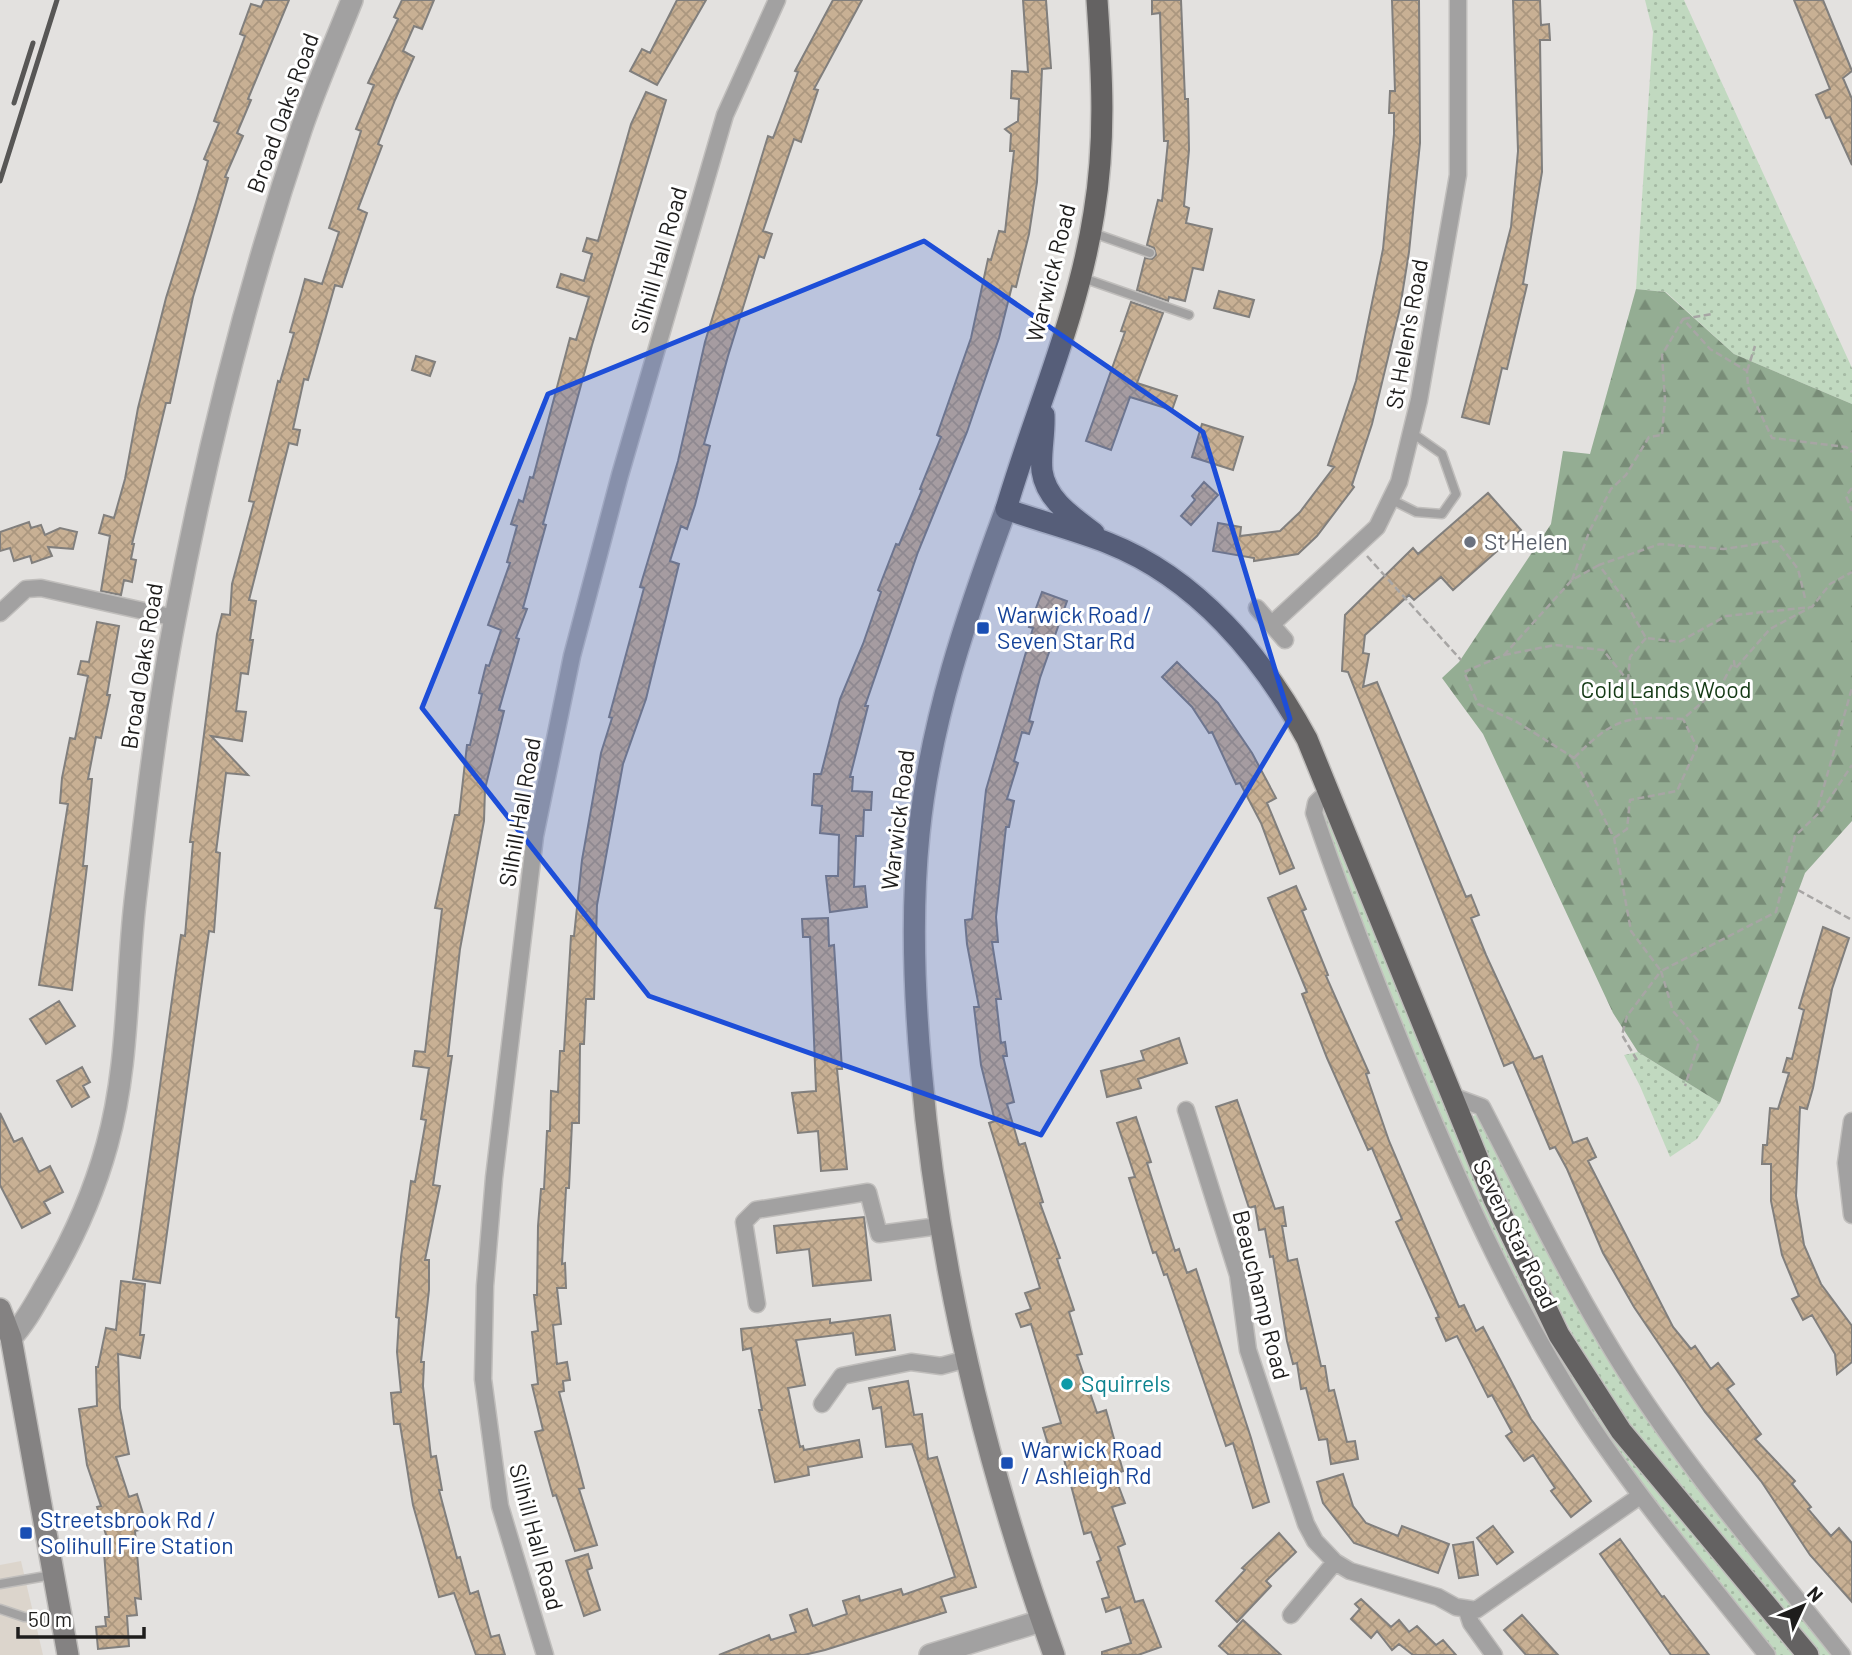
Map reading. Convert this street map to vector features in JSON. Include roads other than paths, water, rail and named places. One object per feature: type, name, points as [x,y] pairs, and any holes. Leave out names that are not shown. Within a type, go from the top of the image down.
[{"type":"highway","name":"Warwick Road","points":[[1006,509],[1080,278],[1090,232],[1104,116],[1097,0]]},
{"type":"highway","name":"Seven Star Road","points":[[1042,403],[1042,469],[1046,486],[1068,513],[1108,543]]},
{"type":"highway","name":"Seven Star Road","points":[[1006,509],[1108,543],[1147,562],[1221,619],[1286,699],[1307,739],[1515,1247],[1559,1335],[1599,1400],[1653,1471],[1808,1655]]},
{"type":"main road","name":"Warwick Road","points":[[1006,509],[974,596],[937,723],[919,832],[914,930],[915,1000],[939,1226],[967,1359],[1001,1491],[1054,1655]]},
{"type":"main road","points":[[0,1310],[11,1338],[68,1655]]},
{"type":"street","name":"Broad Oaks Road","points":[[11,1338],[20,1328],[61,1259],[92,1191],[108,1144],[124,1039],[135,905],[153,757],[175,618],[216,422],[256,273],[302,129],[352,0]]},
{"type":"street","name":"Silhill Hall Road","points":[[545,1655],[500,1506],[482,1379],[485,1286],[494,1178],[535,836],[572,656],[623,462],[725,115],[777,0]]},
{"type":"street","name":"St Helen's Road","points":[[1272,624],[1377,527],[1392,500],[1412,433],[1458,175],[1458,0]]},
{"type":"street","points":[[0,613],[26,589],[41,587],[175,618]]},
{"type":"street","points":[[1257,608],[1285,640]]},
{"type":"street","name":"Seven Star Road","points":[[1328,791],[1316,803],[1314,813],[1373,975],[1450,1162],[1528,1323],[1583,1413],[1640,1496],[1767,1655]]},
{"type":"street","name":"Seven Star Road","points":[[1452,1096],[1482,1107],[1569,1274],[1630,1378],[1694,1468],[1842,1655]]},
{"type":"street","name":"Beauchamp Road","points":[[1186,1110],[1238,1275],[1248,1350],[1306,1524],[1320,1547],[1335,1562],[1350,1571],[1438,1597],[1466,1611]]},
{"type":"street","points":[[1852,1121],[1846,1163],[1852,1215]]},
{"type":"street","points":[[757,1304],[744,1222],[757,1210],[869,1192],[879,1234],[939,1226]]},
{"type":"street","points":[[822,1404],[842,1376],[911,1362],[941,1366],[967,1359]]},
{"type":"street","points":[[1494,1655],[1471,1623],[1466,1611],[1483,1606],[1640,1496]]},
{"type":"street","points":[[1291,1615],[1335,1562]]},
{"type":"street","points":[[930,1655],[1041,1621]]},
{"type":"lane","points":[[1090,232],[1150,253]]},
{"type":"lane","points":[[1080,278],[1189,315]]},
{"type":"lane","points":[[1392,500],[1416,512],[1442,514],[1457,494],[1441,454],[1412,433]]},
{"type":"lane","points":[[0,1584],[54,1575]]},
{"type":"lane","points":[[0,1609],[24,1617],[62,1619]]},
{"type":"railway","points":[[0,181],[57,0]]},
{"type":"railway","points":[[14,103],[33,43]]},
{"type":"place","name":"St Helen","points":[[1470,542]]},
{"type":"place","name":"Warwick Road / Seven Star Rd","points":[[983,628]]},
{"type":"place","name":"Squirrels","points":[[1067,1384]]},
{"type":"place","name":"Warwick Road / Ashleigh Rd","points":[[1007,1463]]},
{"type":"place","name":"Streetsbrook Rd / Solihull Fire Station","points":[[26,1533]]},
{"type":"park label","name":"Cold Lands Wood","points":[[1666,690]]}]
